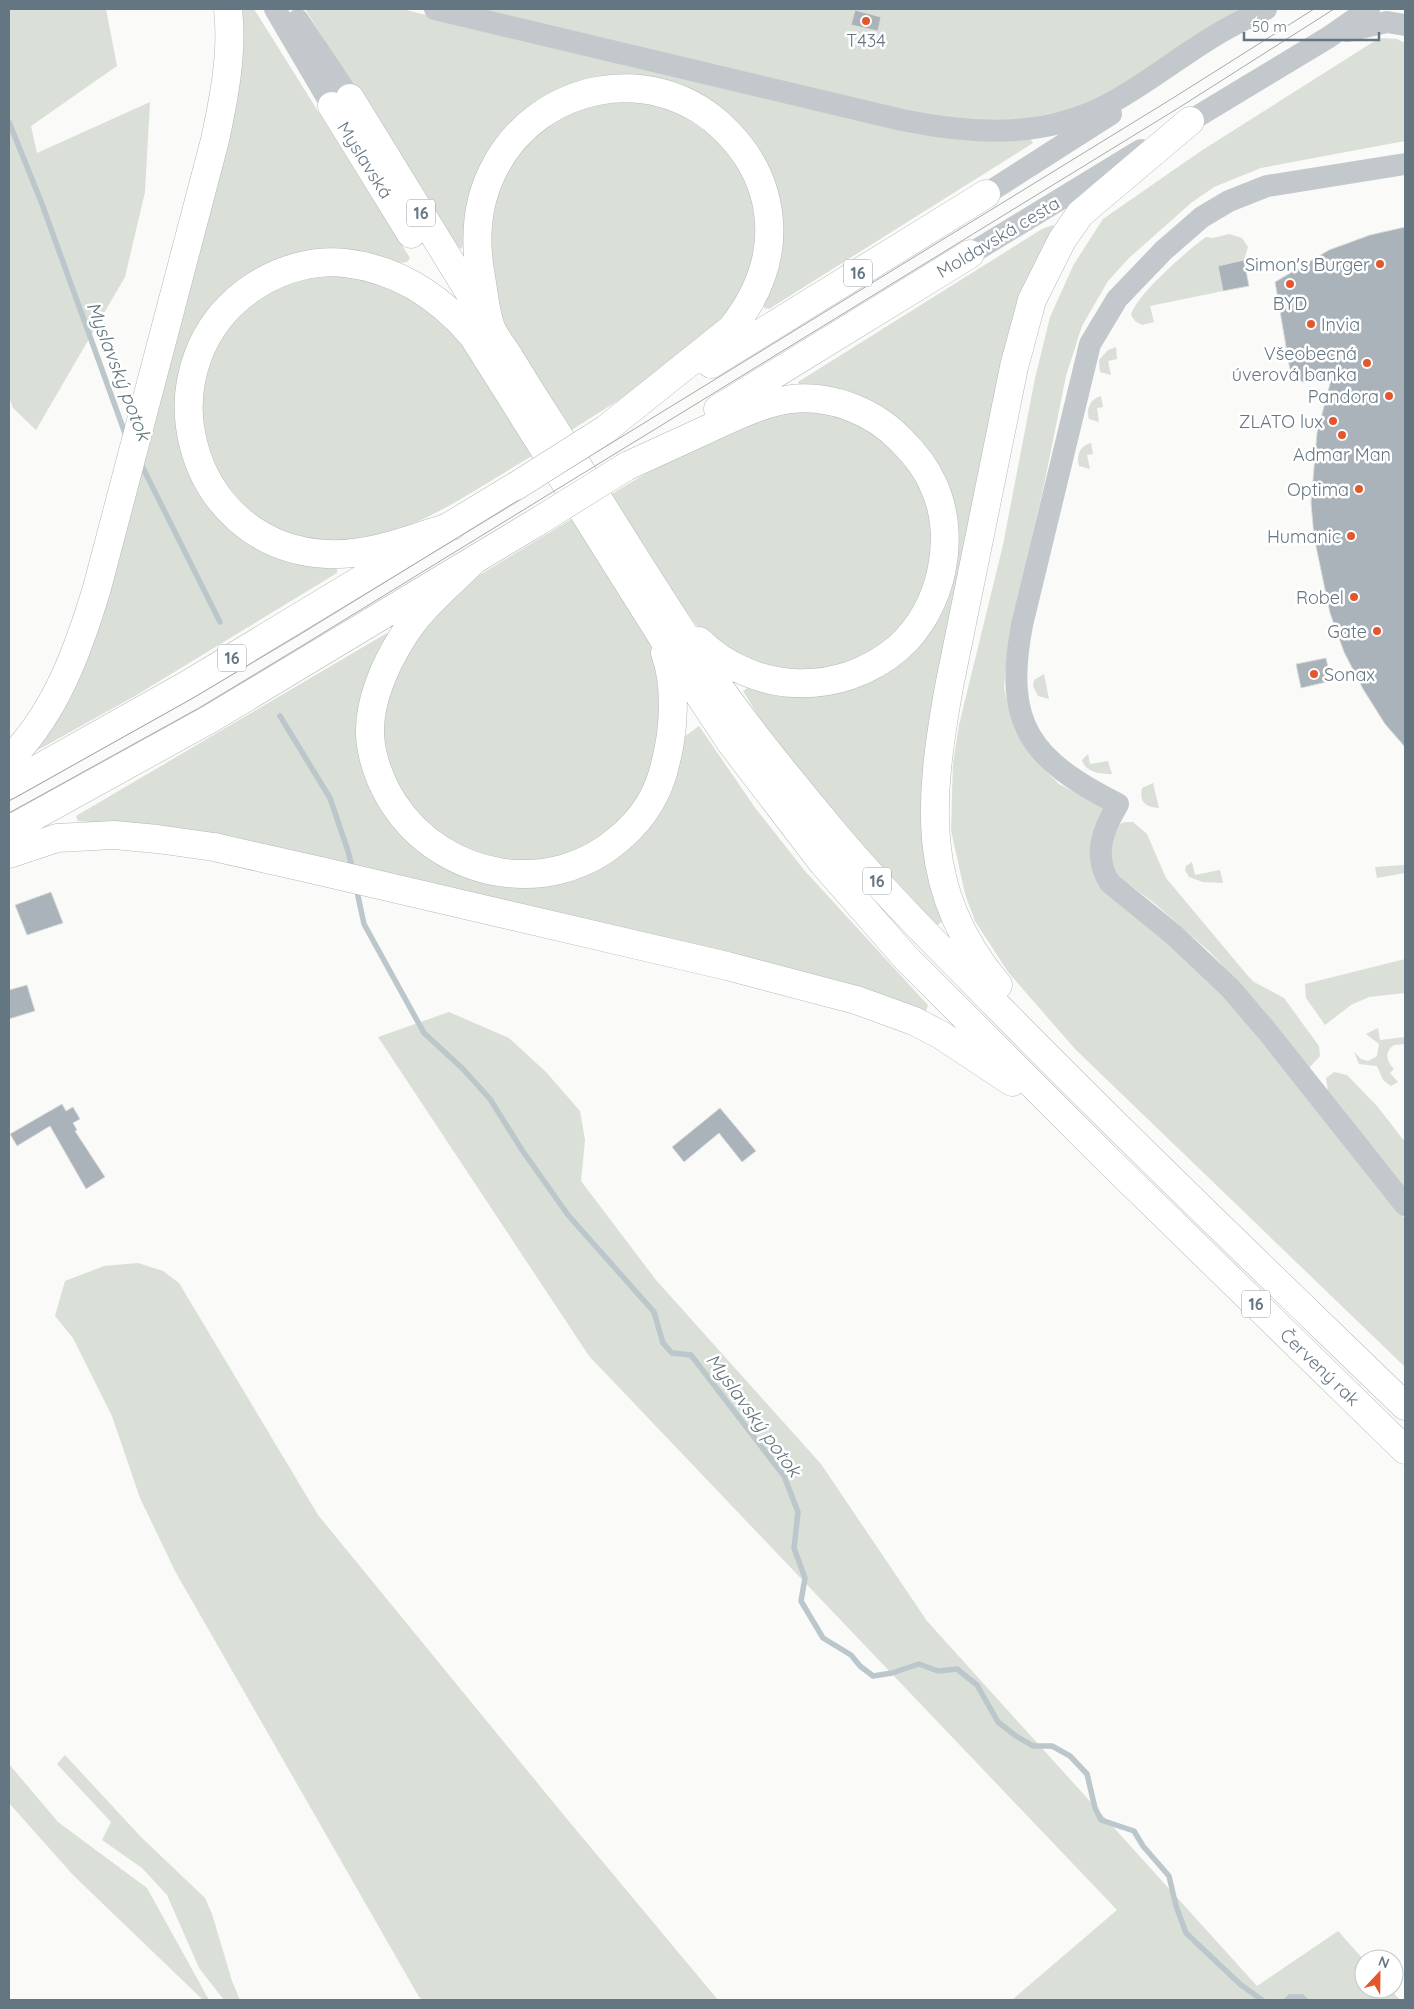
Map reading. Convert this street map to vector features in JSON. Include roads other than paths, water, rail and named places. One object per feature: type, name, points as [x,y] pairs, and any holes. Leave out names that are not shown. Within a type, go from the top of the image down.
[{"type":"highway","points":[[9,760],[40,724],[66,677],[90,610],[215,140],[226,78],[229,34],[228,9]]},
{"type":"highway","points":[[482,332],[477,240],[482,200],[494,169],[522,131],[546,111],[571,99],[615,88],[648,89],[665,92],[698,107],[716,121],[748,157],[757,173],[764,195],[768,212],[769,240],[765,269],[760,284],[746,308],[722,338],[606,429]]},
{"type":"highway","name":"Myslavská","points":[[341,102],[482,332]]},
{"type":"highway","points":[[1126,1136],[1064,1057],[1007,996],[972,952],[950,904],[943,881],[935,838],[933,798],[949,687],[1014,367],[1032,300],[1062,240],[1080,214],[1190,121]]},
{"type":"highway","name":"16","points":[[9,784],[187,685],[452,526],[986,194]]},
{"type":"highway","name":"Moldavská cesta","points":[[627,466],[970,254]]},
{"type":"highway","points":[[452,526],[379,549],[352,553],[310,552],[275,542],[235,515],[214,490],[194,450],[188,418],[188,399],[194,370],[204,343],[215,324],[231,305],[266,280],[284,271],[308,265],[334,262],[358,265],[401,279],[442,303],[482,332]]},
{"type":"highway","name":"16","points":[[482,332],[653,605],[731,743],[822,862],[900,952],[1106,1158]]},
{"type":"highway","points":[[627,466],[764,405],[793,399],[821,400],[844,405],[868,414],[896,435],[908,447],[932,481],[944,517],[946,541],[943,564],[935,593],[920,620],[899,646],[886,657],[857,672],[837,679],[795,683],[774,680],[739,670],[709,650],[653,605]]},
{"type":"highway","name":"16","points":[[9,830],[210,719],[627,466]]},
{"type":"highway","points":[[474,560],[429,604],[402,637],[378,689],[370,734],[379,776],[400,814],[433,847],[469,866],[488,872],[509,875],[531,874],[572,867],[610,847],[646,812],[655,794],[667,758],[672,709],[668,659],[653,605]]},
{"type":"highway","name":"16","points":[[653,605],[828,826],[893,899],[1126,1136]]},
{"type":"highway","points":[[9,854],[58,838],[114,836],[157,839],[214,848],[320,871],[784,980],[899,1015],[941,1035],[1004,1076],[1106,1158]]},
{"type":"highway","name":"Červený rak","points":[[1126,1136],[1405,1406]]},
{"type":"highway","name":"Červený rak","points":[[1106,1158],[1405,1450]]},
{"type":"street","name":"Myslavská","points":[[275,9],[341,102]]},
{"type":"street","name":"Myslavská","points":[[290,9],[341,102]]},
{"type":"street","points":[[435,9],[902,120],[951,130],[984,132],[1052,124],[1099,108],[1216,35],[1266,9]]},
{"type":"street","points":[[986,194],[1273,9]]},
{"type":"street","name":"Moldavská cesta","points":[[970,254],[1329,36],[1369,9]]},
{"type":"street","points":[[1329,36],[1376,23],[1387,22],[1405,25]]},
{"type":"street","points":[[1400,162],[1267,186],[1215,208],[1171,244],[1131,284],[1108,312],[1090,344],[1022,625],[1016,660],[1016,690],[1024,724],[1038,749],[1061,771],[1087,788],[1118,804],[1106,828],[1099,853],[1104,874],[1110,883],[1174,935],[1230,988],[1266,1030],[1405,1206]]},
{"type":"waterway","name":"Myslavský potok","points":[[9,122],[42,204],[126,436]]},
{"type":"waterway","name":"Myslavský potok","points":[[140,462],[220,622]]},
{"type":"waterway","name":"Myslavský potok","points":[[280,716],[330,798],[353,871]]},
{"type":"waterway","name":"Myslavský potok","points":[[356,887],[364,924],[424,1033],[463,1069],[490,1099],[522,1150],[568,1215],[654,1312],[663,1343],[672,1353],[691,1355],[784,1476],[798,1512],[794,1548],[805,1578],[801,1601],[823,1638],[851,1655],[860,1666],[873,1676],[892,1673],[919,1664],[938,1671],[957,1669],[977,1685],[998,1722],[1016,1736],[1033,1746],[1052,1746],[1070,1756],[1087,1774],[1095,1808],[1101,1820],[1134,1831],[1143,1846],[1169,1876],[1176,1906],[1186,1933],[1241,1985],[1262,2000]]},
{"type":"waterway","name":"Myslavský potok","points":[[1287,2000],[1290,1997],[1302,1997],[1305,2000]]},
{"type":"tram line","points":[[9,801],[193,698],[299,635],[1173,98],[1314,9]]},
{"type":"tram line","points":[[9,813],[199,708],[305,644],[1180,107],[1334,9]]},
{"type":"place","name":"T434","points":[[866,21]]},
{"type":"place","name":"Simon's Burger","points":[[1380,264]]},
{"type":"place","name":"BYD","points":[[1290,284]]},
{"type":"place","name":"Invia","points":[[1311,324]]},
{"type":"place","name":"Všeobecná úverová banka","points":[[1367,363]]},
{"type":"place","name":"Pandora","points":[[1389,396]]},
{"type":"place","name":"ZLATO lux","points":[[1333,421]]},
{"type":"place","name":"Admar Man","points":[[1342,435]]},
{"type":"place","name":"Optima","points":[[1359,489]]},
{"type":"place","name":"Humanic","points":[[1351,536]]},
{"type":"place","name":"Robel","points":[[1354,597]]},
{"type":"place","name":"Gate","points":[[1377,631]]},
{"type":"place","name":"Sonax","points":[[1314,674]]}]
